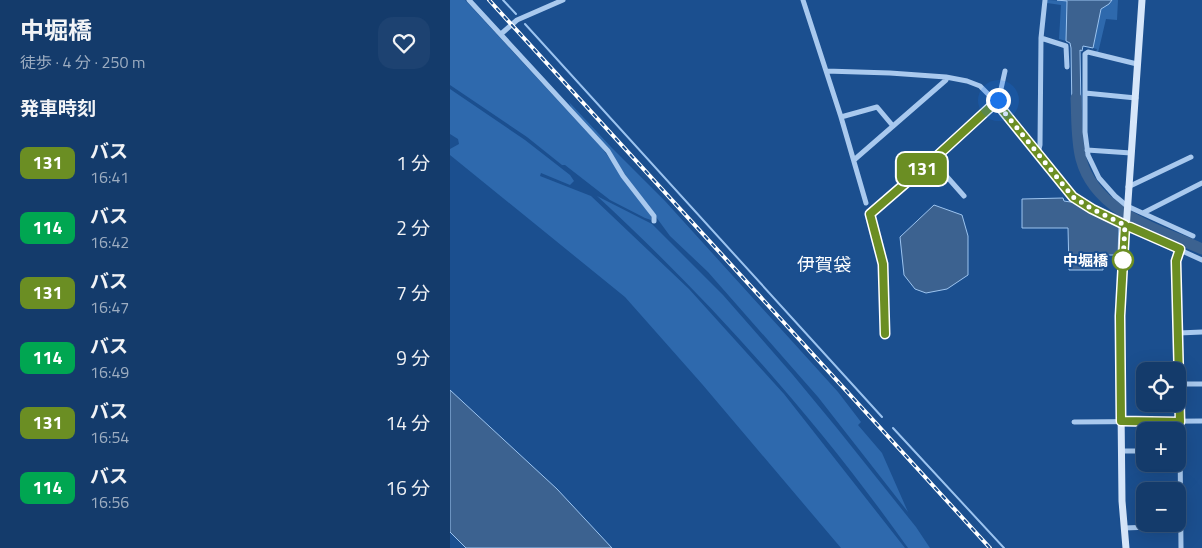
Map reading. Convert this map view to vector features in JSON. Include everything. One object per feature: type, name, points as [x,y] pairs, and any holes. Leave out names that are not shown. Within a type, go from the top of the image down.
[{"type":"street","points":[[469,0],[608,151],[623,176],[654,216],[654,221]]},
{"type":"street","points":[[501,34],[514,22],[563,0]]},
{"type":"street","points":[[804,0],[866,203]]},
{"type":"street","points":[[1038,153],[1040,145],[1041,38],[1045,0]]},
{"type":"street","points":[[1126,548],[1121,421],[1120,316],[1142,0]]},
{"type":"street","points":[[1041,38],[1066,46],[1067,67]]},
{"type":"street","points":[[1138,64],[1088,52],[1085,57],[1085,132],[1087,150],[1092,166],[1099,178],[1127,207],[1193,236]]},
{"type":"street","points":[[826,71],[881,72],[946,77],[967,81],[980,86],[996,102],[1073,197],[1092,209],[1126,223],[1202,260]]},
{"type":"street","points":[[885,334],[883,264],[870,214],[996,102],[1005,71]]},
{"type":"street","points":[[854,160],[946,80],[946,77]]},
{"type":"street","points":[[1085,94],[1136,98]]},
{"type":"street","points":[[841,117],[877,107],[893,126]]},
{"type":"street","points":[[1087,150],[1131,152]]},
{"type":"street","points":[[1128,187],[1191,157]]},
{"type":"street","points":[[932,160],[964,196]]},
{"type":"street","points":[[1143,213],[1202,183]]},
{"type":"street","points":[[1180,249],[1176,261],[1180,362]]},
{"type":"street","points":[[1179,333],[1202,332]]},
{"type":"street","points":[[1186,384],[1202,384]]},
{"type":"street","points":[[1180,412],[1180,422]]},
{"type":"street","points":[[1074,422],[1202,421]]},
{"type":"street","points":[[1122,451],[1136,451]]},
{"type":"street","points":[[1124,528],[1136,528]]},
{"type":"street","points":[[1181,532],[1182,548]]},
{"type":"shaded area","points":[[450,0],[465,0],[602,148],[651,216],[651,220],[610,200],[527,137],[450,85]]},
{"type":"shaded area","points":[[1047,0],[1067,1],[1066,41],[1059,39],[1061,5],[1047,3]]},
{"type":"shaded area","points":[[1057,0],[1112,0],[1101,9],[1093,48],[1083,46],[1082,51],[1080,50],[1081,110],[1072,112],[1071,48],[1070,43],[1066,41],[1067,1]]},
{"type":"shaded area","points":[[1112,0],[1118,0],[1117,20],[1106,19],[1098,53],[1096,52],[1097,49],[1093,48],[1101,9]]},
{"type":"shaded area","points":[[450,89],[525,140],[570,175],[574,181],[570,185],[541,173],[540,176],[591,196],[689,289],[784,394],[905,548],[841,548],[702,384],[625,297],[450,155],[450,149],[459,144],[458,139],[450,134]]},
{"type":"shaded area","points":[[569,102],[665,201],[838,392],[861,422],[858,425],[882,453],[908,512],[818,397],[708,272],[670,236],[608,148],[571,107]]},
{"type":"shaded area","points":[[597,196],[652,224],[723,295],[836,427],[916,527],[930,548],[908,548],[837,454],[762,364],[640,236]]},
{"type":"shaded area","points":[[1063,198],[1064,201],[1077,203],[1119,225],[1118,255],[1103,255],[1103,270],[1069,270],[1068,228],[1022,228],[1022,199]]},
{"type":"shaded area","points":[[934,205],[962,215],[968,236],[968,275],[947,289],[926,293],[915,289],[904,275],[900,237]]},
{"type":"shaded area","points":[[450,390],[557,489],[612,548],[466,548],[450,532]]},
{"type":"waterway","points":[[503,0],[516,14]]},
{"type":"waterway","points":[[525,24],[882,417]]},
{"type":"waterway","points":[[1076,98],[1079,151],[1088,177],[1099,193],[1130,216],[1148,226],[1202,249]]},
{"type":"waterway","points":[[893,428],[1004,548]]},
{"type":"railway","points":[[489,0],[990,548]]},
{"type":"bus line","name":"131","points":[[885,334],[883,264],[870,214],[967,130],[996,102],[1073,197],[1086,206],[1125,225],[1120,316],[1121,421],[1180,422],[1176,261],[1180,249],[1130,227]]},
{"type":"place","name":"中堀橋","points":[[1123,260]]},
{"type":"district","name":"伊賀袋","points":[[824,264]]},
{"type":"route","points":[[998,100],[996,102],[1073,197],[1086,206],[1125,225],[1123,262],[1123,260]]}]
